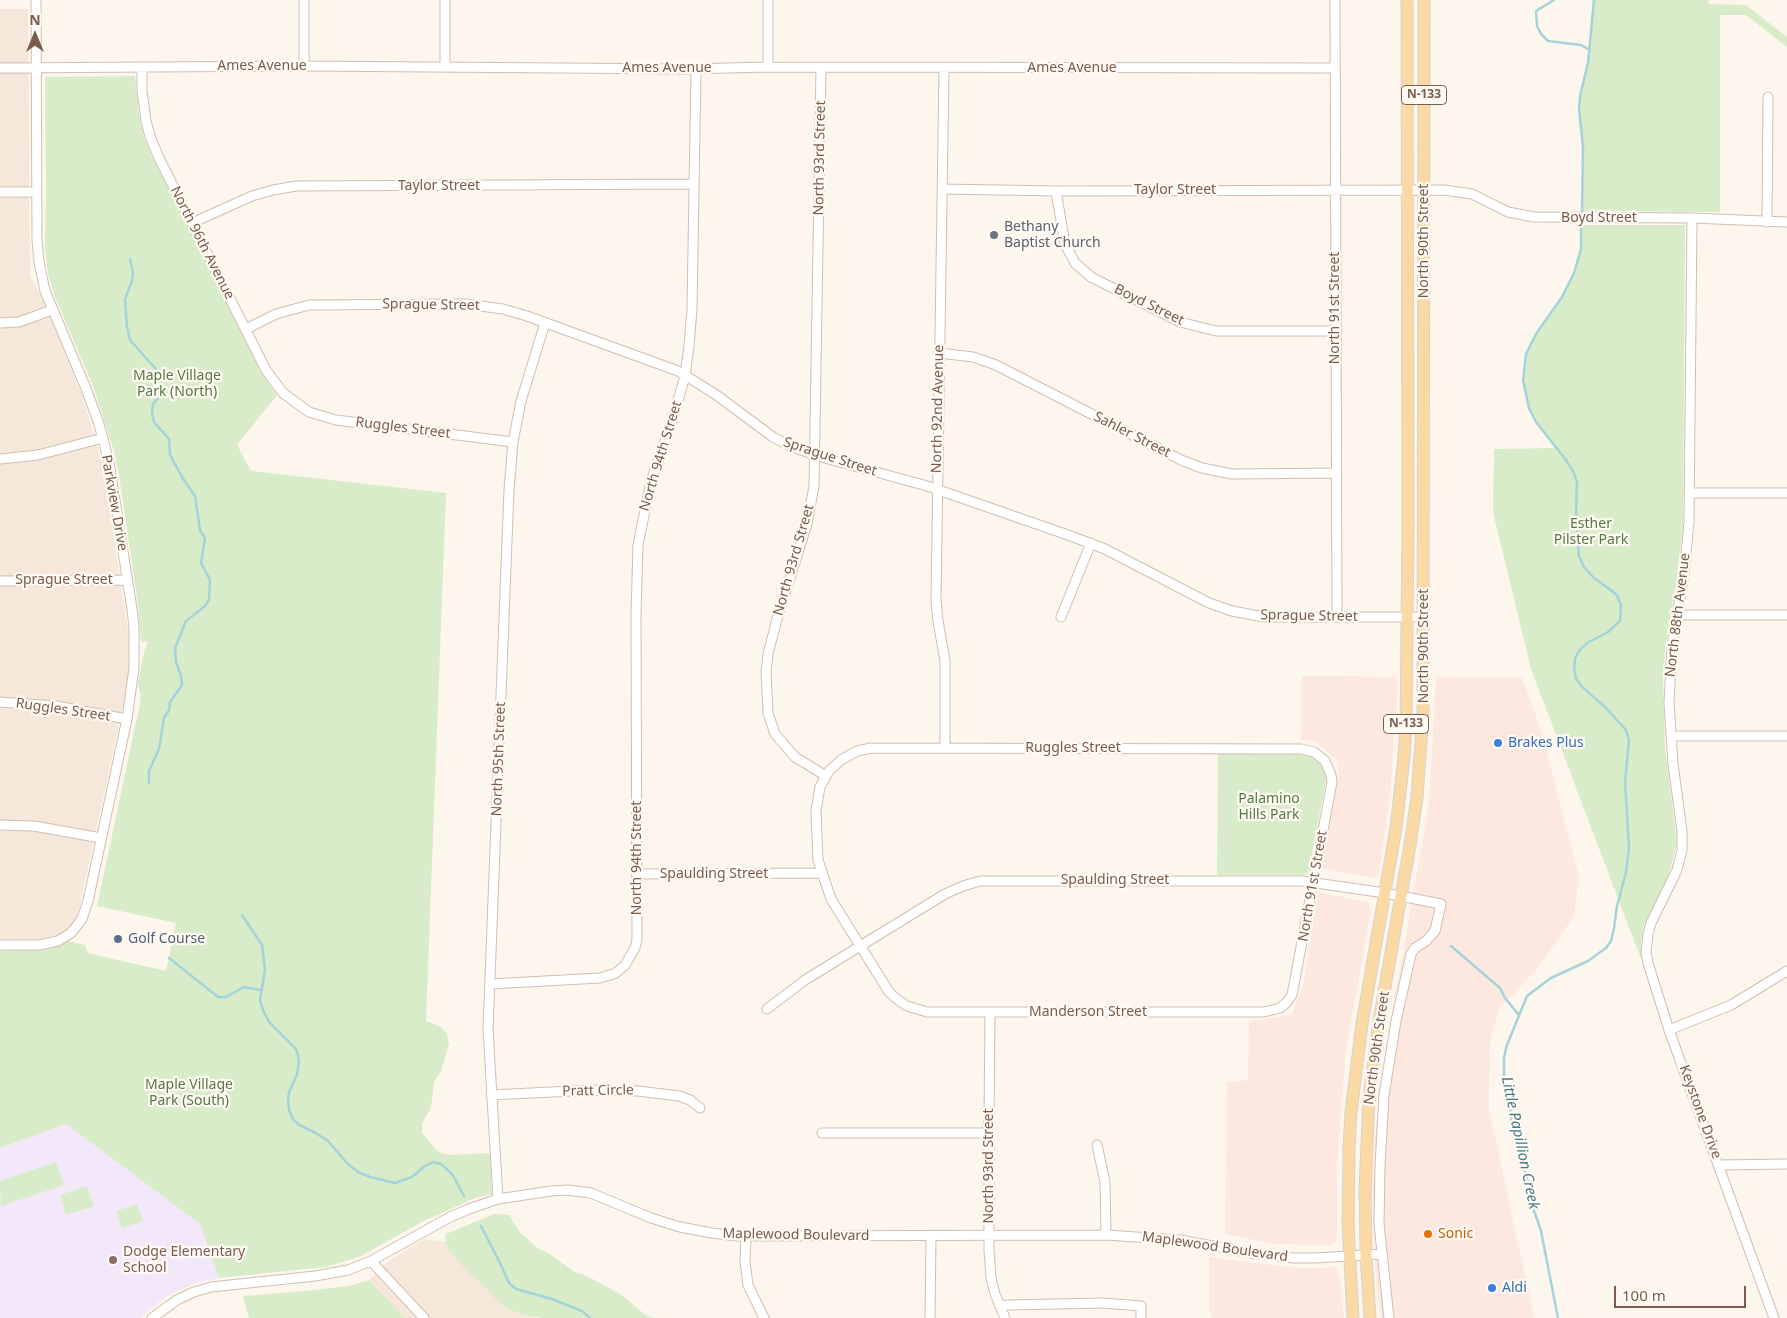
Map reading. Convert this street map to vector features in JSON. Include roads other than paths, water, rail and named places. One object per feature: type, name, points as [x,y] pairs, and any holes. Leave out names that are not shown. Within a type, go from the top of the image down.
[{"type":"main road","name":"North 90th Street","points":[[1353,1318],[1349,1255],[1349,1148],[1354,1083],[1362,1024],[1396,828],[1405,756],[1407,688],[1407,0]]},
{"type":"main road","name":"North 90th Street","points":[[1370,1318],[1366,1254],[1365,1161],[1369,1098],[1379,1021],[1412,835],[1420,770],[1423,715],[1424,0]]},
{"type":"street","name":"Parkview Drive","points":[[0,945],[49,944],[64,939],[78,925],[84,912],[127,719],[133,687],[135,648],[134,628],[112,478],[103,438],[45,291],[39,262],[36,0]]},
{"type":"street","points":[[304,0],[304,66]]},
{"type":"street","points":[[445,0],[445,67]]},
{"type":"street","points":[[768,0],[768,67]]},
{"type":"street","name":"North 91st Street","points":[[1334,0],[1337,617]]},
{"type":"street","name":"Ames Avenue","points":[[0,68],[304,66],[696,69],[768,67],[944,69],[1335,68]]},
{"type":"street","name":"North 96th Avenue","points":[[142,67],[144,105],[150,136],[159,158],[271,378],[283,393],[296,404]]},
{"type":"street","name":"North 93rd Street","points":[[822,68],[814,486],[811,509],[768,654],[766,699],[770,724],[778,739],[795,757],[826,776]]},
{"type":"street","name":"North 94th Street","points":[[490,984],[600,978],[616,973],[628,962],[636,940],[636,615],[638,545],[651,482],[673,418],[685,376],[690,346],[696,69]]},
{"type":"street","name":"North 92nd Avenue","points":[[944,69],[936,600],[945,661],[945,748]]},
{"type":"street","points":[[1767,222],[1768,97]]},
{"type":"street","name":"Taylor Street","points":[[192,223],[252,196],[296,186],[693,184]]},
{"type":"street","name":"Taylor Street","points":[[942,189],[1056,191],[1408,189]]},
{"type":"street","name":"Boyd Street","points":[[1408,189],[1466,192],[1514,213],[1528,216],[1692,218],[1785,222]]},
{"type":"street","name":"Boyd Street","points":[[1056,191],[1064,244],[1075,263],[1091,276],[1180,322],[1216,331],[1335,331]]},
{"type":"street","points":[[0,192],[37,192]]},
{"type":"street","name":"North 88th Avenue","points":[[1669,1030],[1646,953],[1650,923],[1677,870],[1682,850],[1682,831],[1671,736],[1670,675],[1676,615],[1687,552],[1690,493],[1692,218]]},
{"type":"street","name":"Sprague Street","points":[[246,329],[268,317],[308,305],[466,304],[503,309],[678,371],[716,394],[774,437],[792,447],[937,490],[1091,543],[1209,602],[1232,611],[1264,617],[1424,618]]},
{"type":"street","points":[[0,324],[19,322],[52,310]]},
{"type":"street","name":"North 95th Street","points":[[498,1199],[488,1029],[509,490],[513,442],[524,386],[545,323]]},
{"type":"street","name":"Sahler Street","points":[[939,352],[973,356],[996,364],[1181,460],[1202,468],[1232,474],[1336,474]]},
{"type":"street","name":"Ruggles Street","points":[[296,404],[318,416],[336,420],[513,442]]},
{"type":"street","points":[[0,459],[38,455],[103,438]]},
{"type":"street","points":[[1690,493],[1787,493]]},
{"type":"street","points":[[1061,617],[1091,543]]},
{"type":"street","name":"Sprague Street","points":[[0,581],[127,580]]},
{"type":"street","points":[[1676,615],[1787,615]]},
{"type":"street","name":"Ruggles Street","points":[[0,702],[56,706],[127,719]]},
{"type":"street","points":[[1671,736],[1787,736]]},
{"type":"street","name":"Ruggles Street","points":[[826,776],[841,760],[871,748],[1301,749],[1314,752],[1325,761]]},
{"type":"street","name":"North 91st Street","points":[[1280,1008],[1287,1002],[1294,989],[1314,882],[1332,782],[1325,761]]},
{"type":"street","points":[[826,776],[820,787],[816,810],[817,850],[822,873],[831,899],[860,945]]},
{"type":"street","points":[[0,825],[34,826],[101,838]]},
{"type":"street","name":"Spaulding Street","points":[[637,874],[822,873]]},
{"type":"street","name":"Spaulding Street","points":[[767,1009],[805,980],[860,945],[945,894],[980,881],[1254,880],[1314,882],[1441,904],[1435,932],[1426,942],[1415,948],[1411,954],[1390,1054],[1384,1095],[1380,1166],[1379,1224],[1382,1254]]},
{"type":"street","name":"Manderson Street","points":[[860,945],[889,992],[907,1006],[927,1012],[1264,1012],[1280,1008]]},
{"type":"street","points":[[1669,1030],[1731,1005],[1786,974]]},
{"type":"street","name":"North 93rd Street","points":[[990,1012],[988,1236],[991,1278],[1005,1318]]},
{"type":"street","name":"Keystone Drive","points":[[1669,1030],[1774,1318]]},
{"type":"street","name":"Pratt Circle","points":[[491,1095],[592,1090],[638,1091],[679,1096],[690,1100],[700,1108]]},
{"type":"street","points":[[822,1133],[988,1133]]},
{"type":"street","points":[[1097,1145],[1105,1182],[1106,1235]]},
{"type":"street","points":[[1720,1166],[1787,1164]]},
{"type":"street","name":"Maplewood Boulevard","points":[[152,1318],[177,1300],[202,1289],[220,1285],[333,1274],[352,1269],[371,1261],[450,1217],[498,1199],[551,1191],[582,1191],[680,1227],[712,1233],[746,1236],[1106,1235],[1180,1240],[1251,1253],[1286,1257],[1315,1258],[1382,1254]]},
{"type":"street","points":[[746,1236],[748,1285],[764,1318]]},
{"type":"street","points":[[930,1318],[931,1236]]},
{"type":"street","points":[[1382,1254],[1389,1318]]},
{"type":"street","points":[[371,1261],[424,1318]]},
{"type":"street","points":[[1000,1306],[1112,1304],[1141,1306],[1141,1318]]},
{"type":"waterway","points":[[1554,0],[1536,11],[1537,26],[1541,34],[1548,41],[1581,45],[1588,49]]},
{"type":"waterway","name":"Little Papillion Creek","points":[[1582,214],[1583,146],[1579,109],[1580,96],[1588,63],[1594,0]]},
{"type":"waterway","name":"Little Papillion Creek","points":[[1558,1318],[1541,1231],[1531,1202],[1511,1118],[1509,1094],[1504,1081],[1504,1057],[1527,996],[1551,978],[1588,961],[1606,948],[1611,941],[1617,906],[1626,872],[1629,848],[1625,782],[1629,740],[1626,730],[1605,707],[1581,686],[1576,678],[1574,669],[1575,659],[1579,651],[1587,643],[1608,632],[1620,621],[1621,605],[1617,595],[1593,577],[1584,567],[1579,556],[1576,512],[1577,482],[1566,460],[1536,422],[1529,408],[1523,380],[1526,354],[1536,334],[1562,297],[1574,273],[1581,249],[1581,220]]},
{"type":"waterway","points":[[130,259],[133,272],[132,281],[125,299],[130,340],[155,368],[161,379],[159,397],[153,404],[152,414],[154,422],[169,439],[170,455],[195,496],[200,530],[205,538],[201,563],[210,580],[209,600],[204,607],[186,621],[175,648],[176,662],[182,685],[170,702],[169,710],[164,718],[159,749],[149,771],[149,783]]},
{"type":"waterway","points":[[242,915],[262,945],[265,970],[260,1000],[263,1010],[269,1022],[296,1049],[298,1055],[297,1075],[289,1092],[288,1101],[293,1119],[299,1125],[328,1141],[347,1163],[358,1172],[395,1183],[412,1177],[433,1162],[441,1164],[452,1174],[464,1196]]},
{"type":"waterway","points":[[1451,946],[1500,988],[1505,998],[1519,1015]]},
{"type":"waterway","points":[[169,958],[218,997],[226,997],[244,987],[260,990]]},
{"type":"waterway","points":[[481,1226],[509,1283],[516,1289],[552,1299],[582,1311],[590,1318]]},
{"type":"place","name":"Bethany Baptist Church","points":[[994,235]]},
{"type":"place","name":"Brakes Plus","points":[[1498,743]]},
{"type":"place","name":"Golf Course","points":[[118,939]]},
{"type":"place","name":"Sonic","points":[[1428,1234]]},
{"type":"place","name":"Dodge Elementary School","points":[[113,1260]]},
{"type":"place","name":"Aldi","points":[[1492,1288]]},
{"type":"park label","name":"Maple Village Park (North)","points":[[177,384]]},
{"type":"park label","name":"Esther Pilster Park","points":[[1591,532]]},
{"type":"park label","name":"Palamino Hills Park","points":[[1269,808]]},
{"type":"park label","name":"Maple Village Park (South)","points":[[189,1094]]}]
